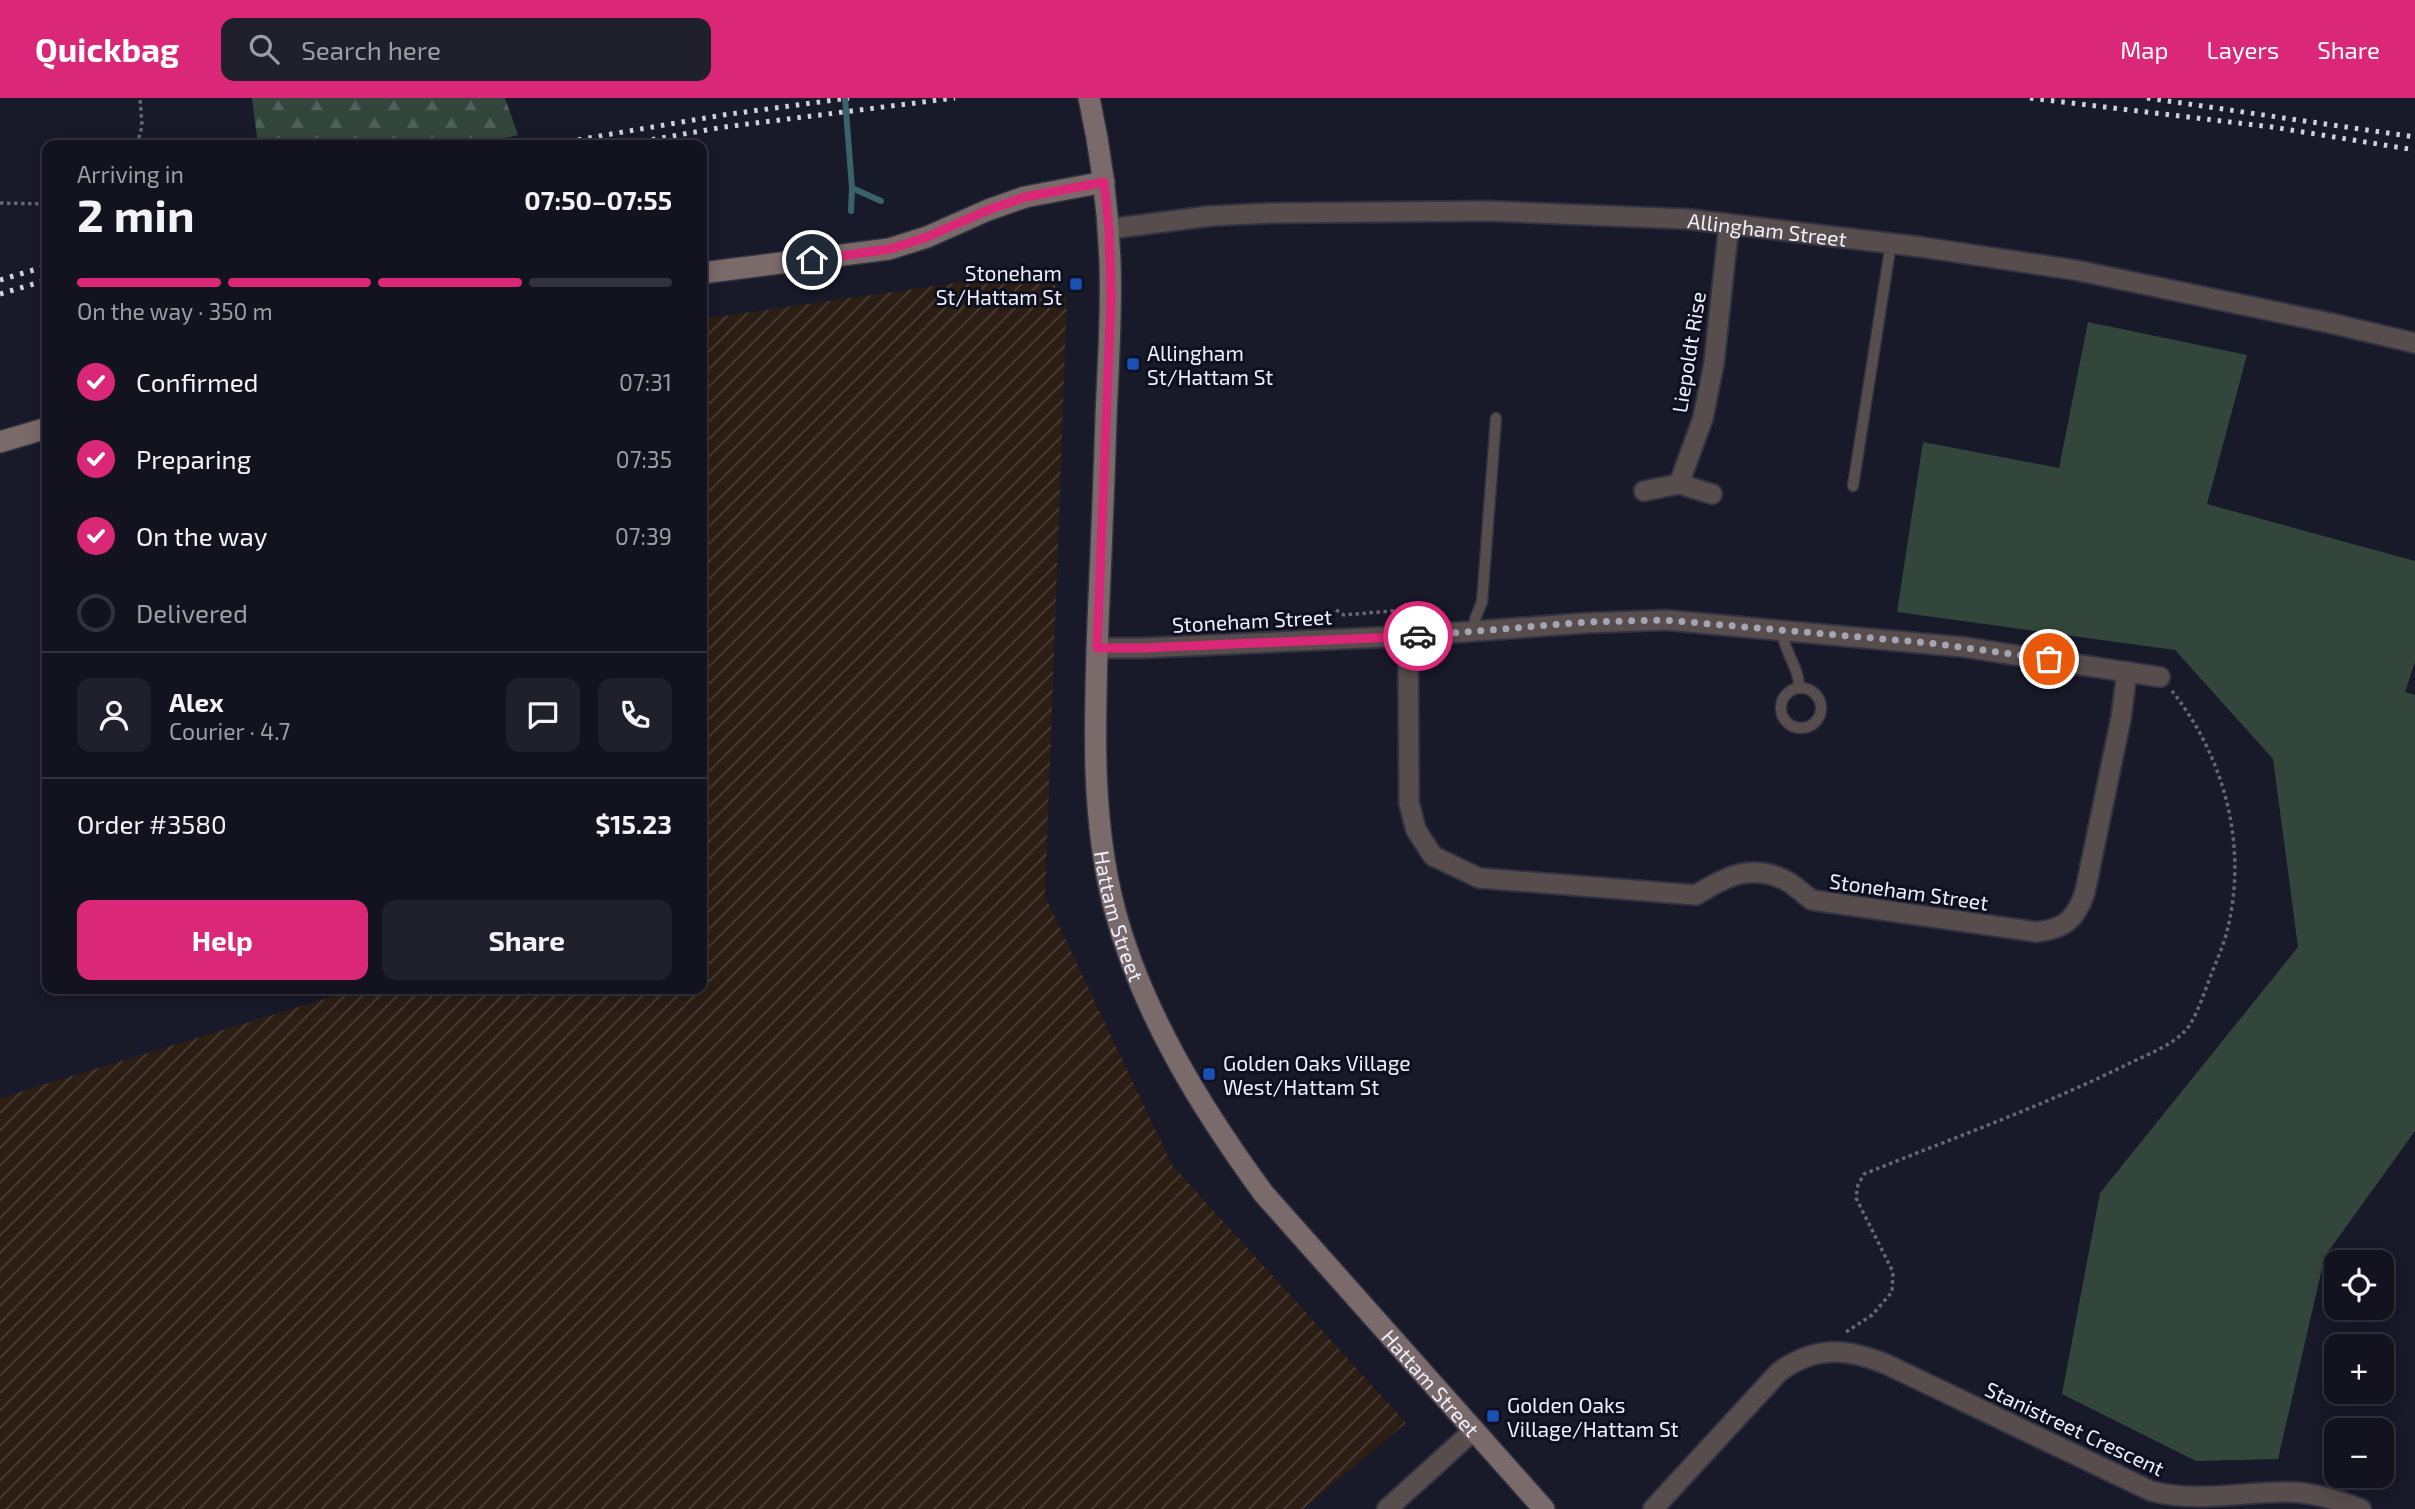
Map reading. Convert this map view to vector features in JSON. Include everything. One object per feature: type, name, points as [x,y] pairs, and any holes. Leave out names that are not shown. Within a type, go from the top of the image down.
[{"type":"main road","name":"Hattam Street","points":[[1089,98],[1104,182],[1109,229],[1111,298],[1097,648],[1096,767],[1106,871],[1124,937],[1153,1009],[1194,1088],[1230,1147],[1264,1194],[1544,1509]]},
{"type":"main road","points":[[707,272],[890,249],[927,237],[1025,197],[1104,182]]},
{"type":"main road","points":[[0,442],[42,429]]},
{"type":"street","name":"Allingham Street","points":[[1109,229],[1233,215],[1448,211],[1576,213],[1729,224],[1891,243],[2075,270],[2415,343]]},
{"type":"street","name":"Liepoldt Rise","points":[[1679,484],[1703,418],[1714,363],[1729,224]]},
{"type":"street","points":[[1644,491],[1679,484],[1712,494]]},
{"type":"street","name":"Stoneham Street","points":[[1097,648],[1408,636],[1586,622],[1665,620],[1964,647],[2160,677]]},
{"type":"street","name":"Stoneham Street","points":[[1408,636],[1409,803],[1416,830],[1433,856],[1479,878],[1696,895],[1723,878],[1747,872],[1761,873],[1786,880],[1812,900],[1824,903],[2036,932],[2061,926],[2080,909],[2121,718],[2127,672]]},
{"type":"street","points":[[1653,1509],[1770,1381],[1796,1361],[1822,1352]]},
{"type":"street","name":"Stanistreet Crescent","points":[[1822,1352],[1861,1353],[2151,1491],[2174,1497],[2197,1498],[2289,1492],[2317,1496],[2359,1509]]},
{"type":"street","points":[[1387,1509],[1473,1431]]},
{"type":"lane","points":[[1853,486],[1891,243]]},
{"type":"lane","points":[[1476,632],[1475,619],[1482,603],[1496,418]]},
{"type":"lane","points":[[1782,630],[1785,646],[1798,677],[1799,688]]},
{"type":"lane","points":[[1799,688],[1816,695],[1820,707],[1817,719],[1801,728],[1788,724],[1781,712],[1783,699],[1792,690],[1799,688]]},
{"type":"path","points":[[138,140],[142,126],[140,98]]},
{"type":"path","points":[[0,203],[42,204]]},
{"type":"path","points":[[1336,610],[1344,615],[1415,609],[1430,605]]},
{"type":"path","points":[[1822,1352],[1837,1338],[1872,1315],[1892,1292],[1893,1272],[1856,1198],[1858,1185],[1864,1174],[2098,1079],[2166,1045],[2185,1031],[2205,992],[2226,935],[2235,883],[2232,820],[2216,765],[2191,716],[2160,677]]},
{"type":"shaded area","points":[[1040,271],[1067,297],[1045,896],[1172,1165],[1406,1423],[1303,1509],[0,1509],[0,1098],[342,994],[707,994],[707,318]]},
{"type":"green space","points":[[252,98],[505,98],[518,135],[494,140],[257,140]]},
{"type":"green space","points":[[2088,322],[2247,355],[2207,504],[2415,561],[2415,662],[2405,692],[2415,695],[2415,1131],[2329,1250],[2324,1250],[2324,1260],[2278,1459],[2196,1461],[2062,1394],[2100,1193],[2298,947],[2273,759],[2175,650],[1897,612],[1923,442],[2059,468]]},
{"type":"waterway","points":[[845,98],[852,188],[851,211]]},
{"type":"waterway","points":[[852,188],[881,201]]},
{"type":"railway","points":[[576,140],[723,115],[849,98]]},
{"type":"railway","points":[[650,140],[724,127],[955,98]]},
{"type":"railway","points":[[2030,98],[2272,127],[2415,150]]},
{"type":"railway","points":[[2147,98],[2415,137]]},
{"type":"railway","points":[[0,280],[42,267]]},
{"type":"railway","points":[[0,294],[42,281]]},
{"type":"way so far","points":[[1418,636],[1586,622],[1665,620],[1930,643],[2049,659]]},
{"type":"place","name":"Stoneham St/Hattam St","points":[[1076,284]]},
{"type":"place","name":"Allingham St/Hattam St","points":[[1133,364]]},
{"type":"place","name":"Golden Oaks Village West/Hattam St","points":[[1209,1074]]},
{"type":"place","name":"Golden Oaks Village/Hattam St","points":[[1493,1416]]},
{"type":"route","points":[[812,260],[890,249],[927,237],[1025,197],[1104,182],[1109,229],[1111,298],[1097,648],[1418,636]]}]
